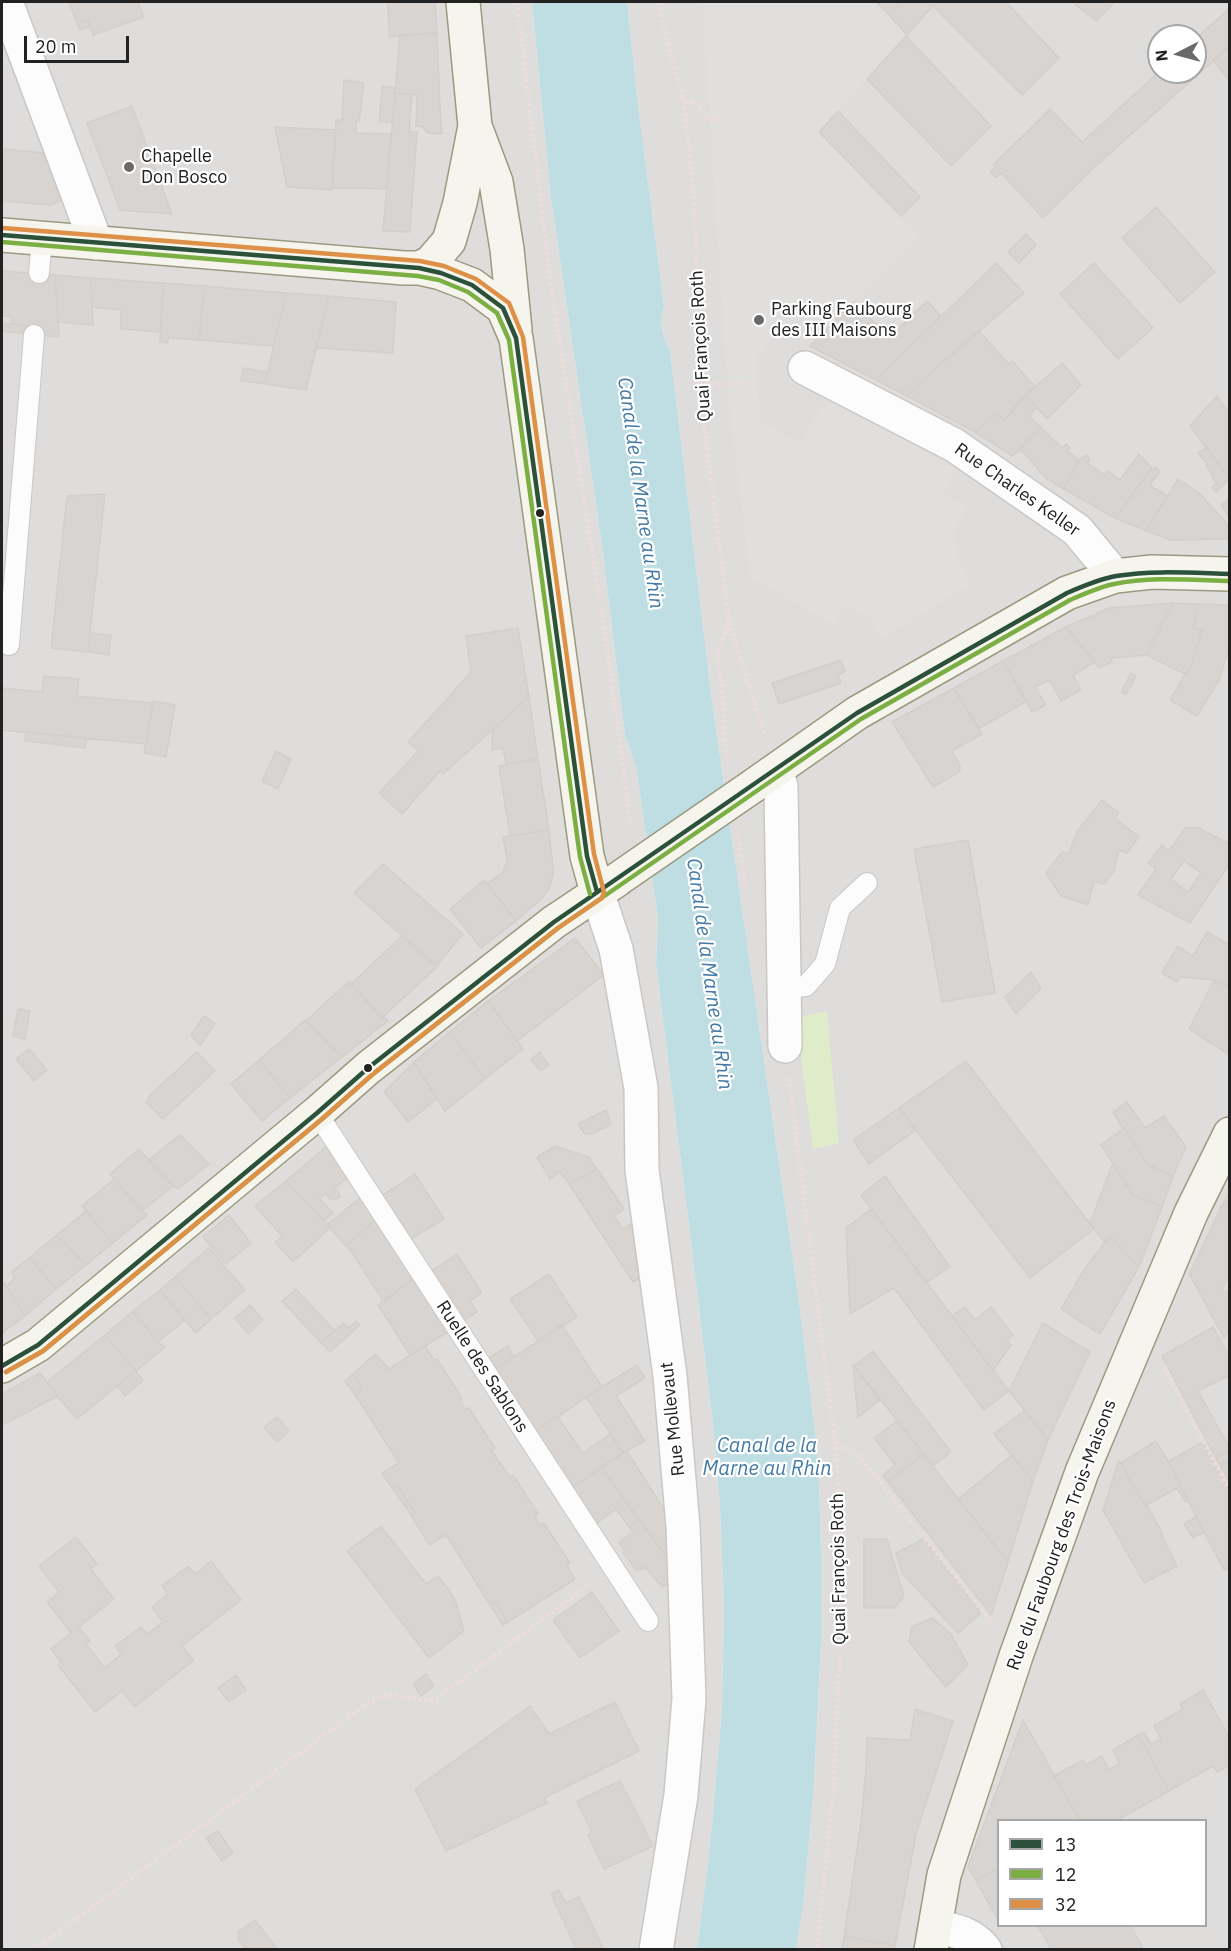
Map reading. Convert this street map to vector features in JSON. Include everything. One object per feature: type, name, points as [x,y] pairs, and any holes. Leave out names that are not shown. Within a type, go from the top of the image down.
[{"type":"street","points":[[6,2],[96,243]]},
{"type":"street","points":[[463,2],[475,126],[496,182],[507,249],[516,338],[587,856],[608,886]]},
{"type":"street","points":[[419,268],[430,263],[449,241],[460,203],[475,126]]},
{"type":"street","points":[[2,235],[419,268],[441,273],[472,285],[502,308],[516,338]]},
{"type":"street","name":"Rue Charles Keller","points":[[804,368],[954,445],[1077,530],[1115,576]]},
{"type":"street","points":[[2,1366],[38,1345],[368,1068],[554,922],[857,713],[1067,592],[1115,576],[1152,572],[1230,574]]},
{"type":"street","points":[[765,778],[781,787],[785,1046]]},
{"type":"street","name":"Rue Mollevaut","points":[[608,886],[616,949],[641,1088],[642,1170],[670,1376],[683,1526],[688,1711],[681,1795],[656,1950]]},
{"type":"street","name":"Rue du Faubourg des Trois-Maisons","points":[[934,1938],[944,1875],[1016,1656],[1082,1472],[1191,1213],[1230,1134]]},
{"type":"street","points":[[934,1938],[957,1931],[977,1939],[985,1950]]},
{"type":"lane","points":[[39,273],[42,238]]},
{"type":"lane","points":[[9,645],[34,335]]},
{"type":"lane","points":[[784,988],[806,986],[825,964],[840,908],[867,883]]},
{"type":"lane","name":"Ruelle des Sablons","points":[[317,1113],[648,1621]]},
{"type":"path","points":[[517,2],[551,286],[608,654],[632,829]]},
{"type":"path","name":"Quai François Roth","points":[[659,2],[684,102],[695,206],[699,385],[729,621],[718,650],[724,713],[723,731],[728,762]]},
{"type":"path","points":[[684,102],[694,101],[710,120],[730,119]]},
{"type":"path","points":[[699,385],[746,383]]},
{"type":"path","points":[[729,621],[765,778]]},
{"type":"path","name":"Quai François Roth","points":[[785,1046],[835,1442],[839,1496],[840,1655],[832,1792],[817,1950]]},
{"type":"path","points":[[1163,1365],[1230,1491]]},
{"type":"path","points":[[835,1442],[860,1457],[1000,1632],[1016,1656]]},
{"type":"path","points":[[34,1950],[368,1703],[380,1697],[392,1695],[426,1701],[435,1700],[612,1567]]},
{"type":"shaded area","points":[[2,2],[532,2],[551,198],[602,545],[625,735],[636,766],[658,918],[656,964],[713,1424],[720,1506],[724,1607],[722,1709],[710,1847],[697,1949],[2,1949]]},
{"type":"shaded area","points":[[627,2],[1229,2],[1229,1949],[796,1949],[804,1899],[814,1783],[821,1640],[818,1455],[799,1302],[712,702],[670,350],[662,333],[661,320],[664,306]]},
{"type":"shaded area","name":"Parking Faubourg des III Maisons","points":[[702,2],[876,2],[907,35],[819,132],[919,236],[821,336],[800,315],[793,318],[795,337],[771,338],[755,360],[760,422],[800,444],[827,397],[957,469],[943,494],[966,507],[954,533],[958,561],[971,584],[881,639],[869,617],[846,605],[834,624],[751,578],[729,405]]},
{"type":"green space","points":[[827,1011],[839,1143],[813,1149],[796,1018]]},
{"type":"water","name":"Canal de la Marne au Rhin","points":[[532,2],[627,2],[664,306],[662,329],[670,350],[712,702],[799,1302],[818,1455],[821,1640],[814,1783],[804,1899],[796,1949],[697,1949],[710,1847],[722,1709],[724,1607],[720,1506],[713,1424],[656,964],[658,918],[636,766],[625,735],[602,545],[551,198]]},
{"type":"building","points":[[69,2],[138,2],[144,17],[93,35],[88,20],[77,23]]},
{"type":"building","points":[[388,2],[435,2],[437,33],[389,37]]},
{"type":"building","points":[[902,2],[888,14],[878,4]]},
{"type":"building","points":[[902,2],[929,2],[933,6],[907,35],[888,14]]},
{"type":"building","points":[[937,2],[1006,2],[1059,58],[1022,95],[933,6]]},
{"type":"building","points":[[1072,2],[1115,2],[1096,21]]},
{"type":"building","points":[[1230,8],[1230,46],[1207,67],[1207,28]]},
{"type":"building","points":[[88,20],[90,26],[80,30],[77,23]]},
{"type":"building","points":[[437,33],[442,134],[427,133],[423,127],[416,126],[417,95],[395,93],[400,35]]},
{"type":"building","points":[[906,36],[991,126],[951,166],[867,79]]},
{"type":"building","points":[[1230,46],[1230,82],[1213,60]]},
{"type":"building","points":[[344,80],[364,83],[359,121],[356,121],[356,133],[391,134],[387,189],[333,188],[336,120],[342,120]]},
{"type":"building","points":[[1147,83],[1187,84],[1098,164],[1043,218],[1001,173],[996,178],[990,172],[995,167],[993,165],[1050,109],[1082,142]]},
{"type":"building","points":[[382,86],[396,88],[392,123],[379,121]]},
{"type":"building","points":[[395,93],[412,94],[409,132],[417,132],[410,232],[383,231]]},
{"type":"building","name":"Chapelle Don Bosco","points":[[132,106],[172,214],[120,210],[87,123]]},
{"type":"building","points":[[838,111],[920,197],[901,216],[819,132]]},
{"type":"building","points":[[275,127],[335,130],[332,190],[287,187]]},
{"type":"building","points":[[2,149],[46,153],[62,200],[51,205],[2,201]]},
{"type":"building","points":[[1156,207],[1215,272],[1180,303],[1122,238]]},
{"type":"building","points":[[1026,234],[1036,245],[1019,263],[1008,252]]},
{"type":"building","points":[[996,263],[1024,293],[930,373],[907,396],[876,380]]},
{"type":"building","points":[[1094,263],[1153,328],[1118,359],[1060,294]]},
{"type":"building","points":[[2,271],[55,275],[59,337],[27,334],[27,326],[11,324],[11,317],[2,316]]},
{"type":"building","points":[[55,275],[91,278],[93,325],[58,322]]},
{"type":"building","points":[[91,278],[163,283],[161,332],[121,329],[121,310],[92,307]]},
{"type":"building","points":[[163,283],[204,286],[199,340],[168,338],[168,343],[160,342]]},
{"type":"building","points":[[204,286],[286,293],[274,346],[199,340]]},
{"type":"building","points":[[286,293],[329,296],[306,390],[265,384]]},
{"type":"building","points":[[329,296],[396,302],[393,353],[316,348]]},
{"type":"building","points":[[927,301],[941,316],[876,380],[810,346],[853,302],[890,337]]},
{"type":"building","points":[[2,323],[27,326],[27,334],[2,331]]},
{"type":"building","points":[[979,331],[1009,364],[1012,361],[1035,387],[1021,399],[1004,421],[997,413],[975,432],[907,396]]},
{"type":"building","points":[[1062,363],[1081,385],[1047,419],[1026,395]]},
{"type":"building","points":[[243,368],[268,372],[265,384],[241,381]]},
{"type":"building","points":[[1026,395],[1037,407],[1029,416],[1041,427],[1013,456],[975,432],[997,413],[1004,421]]},
{"type":"building","points":[[1217,396],[1230,415],[1230,470],[1225,473],[1190,426]]},
{"type":"building","points":[[1041,427],[1062,448],[1066,444],[1070,448],[1067,451],[1079,460],[1064,489],[1047,479],[1020,449]]},
{"type":"building","points":[[1206,448],[1230,479],[1220,488],[1206,466],[1208,465],[1198,453]]},
{"type":"building","points":[[1139,454],[1152,468],[1115,518],[1064,489],[1079,460],[1086,455],[1090,459],[1087,463],[1105,475],[1108,471],[1120,480]]},
{"type":"building","points":[[1155,467],[1160,471],[1150,485],[1167,496],[1146,531],[1115,518],[1152,468]]},
{"type":"building","points":[[1178,479],[1199,493],[1223,519],[1230,528],[1230,539],[1171,540],[1146,531]]},
{"type":"building","points":[[1217,483],[1220,488],[1216,492],[1212,487]]},
{"type":"building","points":[[105,494],[88,652],[51,648],[67,496]]},
{"type":"building","points":[[1230,499],[1230,518],[1221,505]]},
{"type":"building","points":[[1173,603],[1147,655],[1111,658],[1112,662],[1099,668],[1066,627],[1109,608]]},
{"type":"building","points":[[1173,603],[1198,604],[1193,629],[1202,630],[1191,668],[1185,674],[1147,655]]},
{"type":"building","points":[[1198,604],[1230,605],[1230,645],[1219,680],[1197,716],[1170,700],[1191,668],[1202,630],[1193,629]]},
{"type":"building","points":[[1066,627],[1095,662],[1073,675],[1081,690],[1061,701],[1049,680],[1035,687],[1046,705],[1032,712],[1003,661]]},
{"type":"building","points":[[518,628],[529,697],[443,774],[440,771],[402,814],[379,793],[418,751],[408,742],[471,672],[466,636]]},
{"type":"building","points":[[90,633],[111,635],[109,655],[88,652]]},
{"type":"building","points":[[841,660],[845,672],[838,675],[841,683],[779,704],[772,683]]},
{"type":"building","points":[[1003,661],[1027,701],[978,729],[954,688]]},
{"type":"building","points":[[1131,673],[1136,676],[1126,695],[1121,692]]},
{"type":"building","points":[[44,676],[79,679],[77,696],[153,703],[146,744],[2,730],[2,688],[42,692]]},
{"type":"building","points":[[954,688],[982,734],[952,751],[960,765],[960,770],[933,787],[892,722]]},
{"type":"building","points":[[529,697],[538,759],[506,764],[503,748],[492,750],[492,730]]},
{"type":"building","points":[[153,701],[175,705],[166,757],[144,753]]},
{"type":"building","points":[[26,732],[55,735],[53,744],[25,741]]},
{"type":"building","points":[[55,735],[87,738],[85,748],[53,744]]},
{"type":"building","points":[[276,751],[291,759],[278,789],[262,781]]},
{"type":"building","points":[[538,759],[549,830],[510,836],[499,766]]},
{"type":"building","points":[[1102,800],[1119,813],[1115,818],[1139,837],[1127,853],[1119,850],[1114,871],[1104,884],[1094,882],[1088,905],[1061,896],[1046,873],[1062,852],[1069,853],[1078,830]]},
{"type":"building","points":[[1186,827],[1198,828],[1230,844],[1230,863],[1190,923],[1138,895],[1156,869],[1148,863],[1162,845],[1169,851]],"holes":[[[1184,861],[1201,873],[1188,892],[1171,879]]]},
{"type":"building","points":[[549,830],[553,875],[549,889],[516,921],[487,884],[503,872],[507,861],[503,837]]},
{"type":"building","points":[[968,840],[995,993],[942,1002],[914,849]]},
{"type":"building","points":[[383,864],[463,934],[436,966],[354,893]]},
{"type":"building","points":[[484,880],[516,921],[481,948],[450,909]]},
{"type":"building","points":[[1207,932],[1230,945],[1230,988],[1214,980],[1180,977],[1177,982],[1162,973],[1178,946],[1193,956]]},
{"type":"building","points":[[402,936],[437,967],[382,1018],[351,984]]},
{"type":"building","points":[[575,938],[604,975],[517,1041],[488,1001]]},
{"type":"building","points":[[1031,972],[1041,989],[1016,1014],[1005,997]]},
{"type":"building","points":[[1214,980],[1230,988],[1230,1055],[1189,1029]]},
{"type":"building","points":[[349,981],[382,1018],[388,1021],[342,1057],[306,1021]]},
{"type":"building","points":[[488,1001],[523,1049],[485,1079],[450,1032]]},
{"type":"building","points":[[18,1009],[30,1011],[25,1039],[13,1036]]},
{"type":"building","points":[[204,1016],[215,1023],[200,1046],[191,1035]]},
{"type":"building","points":[[305,1020],[342,1057],[290,1098],[259,1060]]},
{"type":"building","points":[[450,1032],[485,1079],[445,1111],[414,1062]]},
{"type":"building","points":[[29,1049],[47,1070],[34,1081],[16,1059]]},
{"type":"building","points":[[197,1052],[215,1071],[163,1119],[146,1102],[151,1094]]},
{"type":"building","points":[[540,1052],[549,1065],[540,1071],[531,1059]]},
{"type":"building","points":[[259,1060],[290,1098],[262,1121],[231,1084]]},
{"type":"building","points":[[966,1061],[1094,1229],[1030,1278],[899,1108]]},
{"type":"building","points":[[414,1062],[437,1099],[408,1122],[384,1092]]},
{"type":"building","points":[[1127,1102],[1145,1128],[1164,1116],[1186,1147],[1173,1176],[1147,1164],[1123,1129],[1113,1112]]},
{"type":"building","points":[[899,1108],[916,1130],[869,1164],[853,1140]]},
{"type":"building","points":[[606,1110],[611,1124],[592,1134],[585,1134],[578,1124]]},
{"type":"building","points":[[1124,1128],[1147,1164],[1173,1176],[1162,1207],[1133,1195],[1101,1145]]},
{"type":"building","points":[[179,1135],[209,1164],[178,1189],[149,1160]]},
{"type":"building","points":[[327,1146],[348,1178],[334,1188],[340,1197],[330,1199],[326,1194],[319,1198],[333,1213],[324,1221],[286,1181]]},
{"type":"building","points":[[555,1146],[589,1157],[597,1170],[569,1184],[560,1172],[550,1179],[537,1157]]},
{"type":"building","points":[[139,1149],[173,1186],[142,1211],[110,1174]]},
{"type":"building","points":[[1113,1163],[1133,1195],[1162,1207],[1139,1267],[1110,1236],[1105,1243],[1090,1223]]},
{"type":"building","points":[[598,1170],[624,1209],[614,1216],[623,1229],[636,1220],[647,1273],[633,1282],[569,1184]]},
{"type":"building","points":[[415,1174],[444,1219],[409,1240],[380,1197]]},
{"type":"building","points":[[885,1176],[950,1267],[926,1283],[861,1195]]},
{"type":"building","points":[[114,1179],[147,1215],[113,1243],[82,1206]]},
{"type":"building","points":[[286,1181],[330,1228],[293,1262],[275,1242],[282,1236],[255,1206]]},
{"type":"building","points":[[1230,1190],[1230,1209],[1222,1205]]},
{"type":"building","points":[[361,1197],[375,1220],[346,1246],[327,1225]]},
{"type":"building","points":[[1222,1205],[1230,1209],[1230,1275],[1222,1290],[1230,1294],[1230,1327],[1224,1338],[1189,1275]]},
{"type":"building","points":[[871,1209],[1009,1391],[984,1410],[894,1288],[850,1314],[846,1228]]},
{"type":"building","points":[[86,1211],[113,1243],[86,1265],[57,1235]]},
{"type":"building","points":[[229,1215],[251,1243],[226,1264],[203,1237]]},
{"type":"building","points":[[375,1220],[413,1278],[384,1302],[347,1245]]},
{"type":"building","points":[[57,1235],[86,1265],[56,1289],[30,1257]]},
{"type":"building","points":[[1110,1236],[1139,1267],[1100,1334],[1061,1309],[1085,1268]]},
{"type":"building","points":[[209,1248],[245,1290],[211,1319],[175,1277]]},
{"type":"building","points":[[457,1254],[482,1293],[470,1301],[477,1312],[462,1322],[430,1272]]},
{"type":"building","points":[[30,1257],[56,1289],[25,1316],[6,1286],[15,1278],[11,1272]]},
{"type":"building","points":[[549,1274],[577,1317],[538,1341],[510,1299]]},
{"type":"building","points":[[175,1277],[211,1319],[196,1333],[160,1290]]},
{"type":"building","points":[[413,1278],[448,1332],[410,1355],[378,1305]]},
{"type":"building","points":[[4,1283],[25,1316],[2,1333],[2,1285]]},
{"type":"building","points":[[296,1289],[335,1331],[321,1343],[282,1301]]},
{"type":"building","points":[[160,1290],[185,1320],[158,1342],[133,1311]]},
{"type":"building","points":[[250,1305],[263,1320],[248,1334],[235,1318]]},
{"type":"building","points":[[965,1307],[975,1320],[991,1307],[1013,1335],[1007,1340],[1011,1345],[993,1371],[952,1316]]},
{"type":"building","points":[[133,1311],[158,1342],[165,1347],[136,1371],[105,1335]]},
{"type":"building","points":[[356,1321],[360,1325],[330,1352],[321,1343],[343,1323],[349,1328]]},
{"type":"building","points":[[1043,1323],[1090,1352],[1048,1440],[1009,1391]]},
{"type":"building","points":[[562,1325],[602,1387],[535,1431],[494,1370]]},
{"type":"building","points":[[1213,1327],[1230,1357],[1230,1375],[1198,1391],[1230,1449],[1215,1457],[1162,1356]]},
{"type":"building","points":[[105,1335],[136,1371],[77,1419],[47,1382]]},
{"type":"building","points":[[425,1346],[434,1360],[437,1359],[462,1398],[460,1400],[465,1409],[469,1408],[495,1448],[491,1450],[510,1477],[514,1476],[538,1514],[535,1516],[540,1525],[544,1523],[570,1563],[567,1565],[575,1579],[508,1622],[496,1602],[490,1605],[446,1535],[429,1545],[411,1515],[415,1513],[396,1484],[391,1486],[382,1473],[399,1463],[357,1398],[362,1387],[353,1374],[375,1354],[389,1369]]},
{"type":"building","points":[[508,1346],[514,1357],[494,1370],[487,1359]]},
{"type":"building","points":[[873,1351],[951,1452],[933,1466],[854,1366]]},
{"type":"building","points":[[637,1365],[645,1378],[616,1396],[645,1441],[623,1453],[586,1397]]},
{"type":"building","points":[[853,1366],[880,1400],[858,1417]]},
{"type":"building","points":[[136,1371],[143,1380],[125,1396],[117,1386]]},
{"type":"building","points":[[40,1373],[58,1396],[2,1425],[2,1394]]},
{"type":"building","points":[[353,1374],[362,1387],[357,1398],[345,1381]]},
{"type":"building","points":[[1025,1410],[1048,1440],[1033,1481],[994,1434]]},
{"type":"building","points":[[557,1416],[583,1453],[610,1434],[623,1453],[572,1488],[535,1431]]},
{"type":"building","points":[[277,1417],[289,1431],[277,1442],[264,1427]]},
{"type":"building","points":[[897,1421],[923,1454],[888,1482],[883,1475],[895,1465],[874,1438]]},
{"type":"building","points":[[1156,1441],[1178,1478],[1176,1478],[1188,1500],[1185,1502],[1177,1488],[1145,1506],[1121,1463]]},
{"type":"building","points":[[1203,1442],[1230,1492],[1230,1522],[1227,1523],[1230,1528],[1230,1568],[1224,1570],[1169,1461]]},
{"type":"building","points":[[627,1451],[674,1525],[672,1565],[601,1467]]},
{"type":"building","points":[[1230,1451],[1230,1461],[1220,1465],[1215,1457]]},
{"type":"building","points":[[923,1454],[1008,1562],[991,1615],[888,1482]]},
{"type":"building","points":[[1012,1455],[1033,1481],[1008,1562],[958,1499]]},
{"type":"building","points":[[1119,1460],[1163,1534],[1161,1535],[1177,1566],[1144,1583],[1103,1510]]},
{"type":"building","points":[[1230,1461],[1230,1483],[1220,1465]]},
{"type":"building","points":[[601,1467],[639,1519],[629,1527],[616,1509],[596,1524],[572,1488]]},
{"type":"building","points":[[396,1484],[415,1513],[411,1515],[391,1486]]},
{"type":"building","points":[[1196,1517],[1204,1532],[1193,1538],[1184,1524]]},
{"type":"building","points":[[639,1519],[673,1565],[677,1577],[662,1587],[645,1567],[636,1570],[619,1542],[633,1532],[629,1527]]},
{"type":"building","points":[[381,1526],[426,1584],[438,1576],[456,1602],[464,1631],[429,1658],[347,1551]]},
{"type":"building","points":[[76,1537],[97,1564],[91,1569],[114,1599],[79,1627],[90,1641],[86,1644],[105,1668],[121,1654],[115,1646],[141,1627],[147,1634],[163,1622],[152,1607],[168,1594],[162,1586],[188,1566],[195,1574],[211,1561],[241,1600],[182,1646],[194,1660],[135,1707],[122,1691],[95,1712],[58,1665],[61,1662],[51,1649],[71,1633],[47,1602],[59,1592],[39,1566]]},
{"type":"building","points":[[864,1539],[887,1539],[904,1596],[895,1608],[864,1608]]},
{"type":"building","points":[[924,1539],[981,1613],[958,1633],[902,1573],[896,1553]]},
{"type":"building","points":[[592,1592],[619,1631],[580,1658],[553,1620]]},
{"type":"building","points":[[496,1602],[508,1622],[503,1625],[490,1605]]},
{"type":"building","points":[[932,1618],[951,1634],[968,1665],[946,1687],[909,1642],[912,1627]]},
{"type":"building","points":[[426,1674],[434,1686],[421,1696],[413,1684]]},
{"type":"building","points":[[236,1675],[246,1690],[229,1702],[218,1688]]},
{"type":"building","points":[[1203,1690],[1230,1738],[1230,1765],[1217,1772],[1213,1766],[1169,1791],[1138,1735],[1144,1732],[1151,1744],[1161,1739],[1154,1726],[1183,1709],[1180,1704]]},
{"type":"building","points":[[615,1702],[639,1751],[544,1798],[547,1803],[446,1851],[415,1789],[530,1706],[549,1734]]},
{"type":"building","points":[[915,1709],[953,1721],[916,1834],[895,1946],[844,1936],[861,1822],[867,1738],[910,1740]]},
{"type":"building","points":[[1023,1720],[1079,1819],[997,1819],[997,1869],[976,1881],[968,1867]]},
{"type":"building","points":[[1138,1735],[1169,1791],[1120,1819],[1079,1819],[1054,1776],[1083,1760],[1086,1765],[1102,1756],[1109,1770],[1120,1763],[1113,1750]]},
{"type":"building","points":[[620,1781],[653,1846],[604,1869],[588,1835],[592,1833],[577,1801]]},
{"type":"building","points":[[218,1831],[233,1853],[222,1861],[206,1838]]},
{"type":"building","points":[[997,1869],[997,1918],[976,1881]]},
{"type":"building","points":[[559,1890],[566,1903],[579,1897],[604,1950],[577,1950],[551,1894]]},
{"type":"building","points":[[255,1920],[278,1950],[246,1950],[238,1939],[238,1932]]},
{"type":"building","points":[[1039,1927],[1132,1927],[1144,1950],[1052,1950]]},
{"type":"building","points":[[844,1936],[895,1946],[894,1950],[842,1950]]},
{"type":"transit line","name":"32","points":[[3,228],[420,261],[444,266],[476,279],[509,303],[523,337],[594,854],[604,892],[602,898],[558,928],[373,1074],[43,1351],[6,1372]]},
{"type":"transit line","name":"13","points":[[2,235],[419,268],[441,273],[472,285],[503,308],[516,338],[587,856],[597,892]]},
{"type":"transit line","name":"12","points":[[2,242],[418,276],[439,280],[468,292],[497,313],[509,340],[580,857],[590,894]]},
{"type":"transit line","name":"13","points":[[2,1366],[38,1345],[368,1068],[554,922],[857,713],[1067,593],[1091,583],[1116,576],[1144,573],[1230,574]]},
{"type":"transit line","name":"12","points":[[6,1372],[43,1351],[373,1074],[558,928],[861,719],[1070,600],[1092,591],[1114,584],[1142,580],[1230,581]]},
{"type":"place","name":"Chapelle Don Bosco","points":[[129,167]]},
{"type":"place","name":"Parking Faubourg des III Maisons","points":[[759,320]]}]
